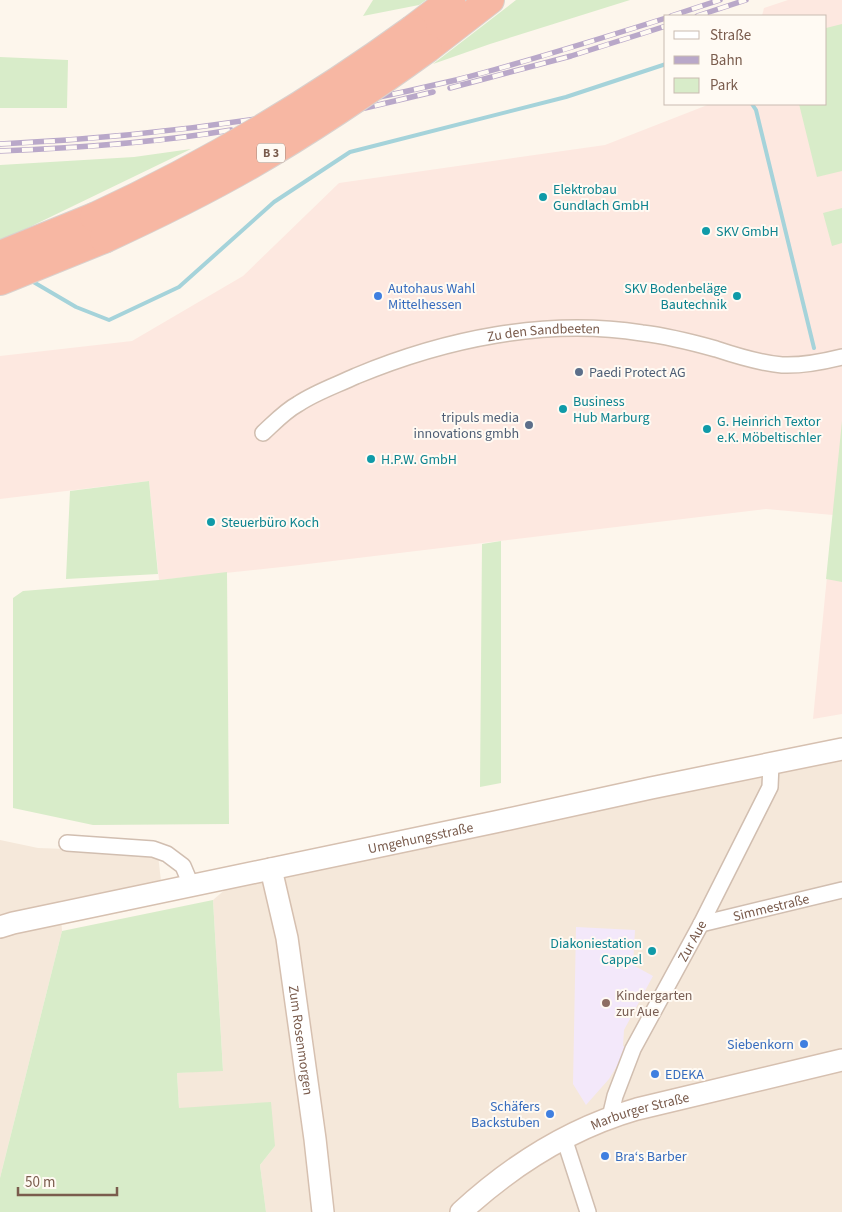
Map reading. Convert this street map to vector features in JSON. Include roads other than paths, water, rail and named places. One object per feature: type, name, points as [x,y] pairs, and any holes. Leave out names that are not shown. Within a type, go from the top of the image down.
[{"type":"highway","name":"B 3","points":[[0,255],[26,245],[161,212],[248,166],[340,110],[421,39],[451,0]]},
{"type":"highway","name":"B 3","points":[[421,39],[490,0]]},
{"type":"highway","name":"B 3","points":[[0,281],[46,263],[99,228]]},
{"type":"main road","name":"Umgehungsstraße","points":[[0,927],[191,884],[842,749]]},
{"type":"main road","name":"Zum Rosenmorgen","points":[[270,869],[287,938],[315,1139],[323,1212]]},
{"type":"main road","name":"Marburger Straße","points":[[461,1212],[497,1180],[564,1138],[610,1117],[842,1060]]},
{"type":"street","name":"Zu den Sandbeeten","points":[[263,433],[297,404],[327,388],[404,358],[449,345],[496,336],[563,328],[614,330],[674,338],[781,365],[809,364],[842,357]]},
{"type":"street","name":"Zur Aue","points":[[610,1117],[614,1096],[633,1049],[701,924],[770,787],[771,764]]},
{"type":"street","points":[[67,843],[153,849],[168,854],[183,866],[191,884]]},
{"type":"street","name":"Simmestraße","points":[[701,924],[842,890]]},
{"type":"street","points":[[564,1138],[588,1212]]},
{"type":"waterway","points":[[30,280],[76,307],[109,320],[179,287],[274,202],[350,152],[566,97],[664,65]]},
{"type":"waterway","points":[[753,105],[756,110],[814,348]]},
{"type":"railway","points":[[674,15],[720,0]]},
{"type":"railway","points":[[700,15],[746,0]]},
{"type":"railway","points":[[0,144],[57,141],[172,130],[229,123],[343,104],[456,80],[664,19]]},
{"type":"railway","points":[[450,88],[571,56],[664,27]]},
{"type":"railway","points":[[288,121],[365,108],[433,92]]},
{"type":"railway","points":[[0,151],[116,144],[231,130]]},
{"type":"place","name":"Elektrobau Gundlach GmbH","points":[[543,197]]},
{"type":"place","name":"SKV GmbH","points":[[706,231]]},
{"type":"place","name":"Autohaus Wahl Mittelhessen","points":[[378,296]]},
{"type":"place","name":"SKV Bodenbeläge Bautechnik","points":[[737,296]]},
{"type":"place","name":"Paedi Protect AG","points":[[579,372]]},
{"type":"place","name":"Business Hub Marburg","points":[[563,409]]},
{"type":"place","name":"tripuls media innovations gmbh","points":[[529,425]]},
{"type":"place","name":"G. Heinrich Textor e.K. Möbeltischler","points":[[707,429]]},
{"type":"place","name":"H.P.W. GmbH","points":[[371,459]]},
{"type":"place","name":"Steuerbüro Koch","points":[[211,522]]},
{"type":"place","name":"Diakoniestation Cappel","points":[[652,951]]},
{"type":"place","name":"Kindergarten zur Aue","points":[[606,1003]]},
{"type":"place","name":"Siebenkorn","points":[[804,1044]]},
{"type":"place","name":"EDEKA","points":[[655,1074]]},
{"type":"place","name":"Schäfers Backstuben","points":[[550,1114]]},
{"type":"place","name":"Bra‘s Barber","points":[[605,1156]]}]
